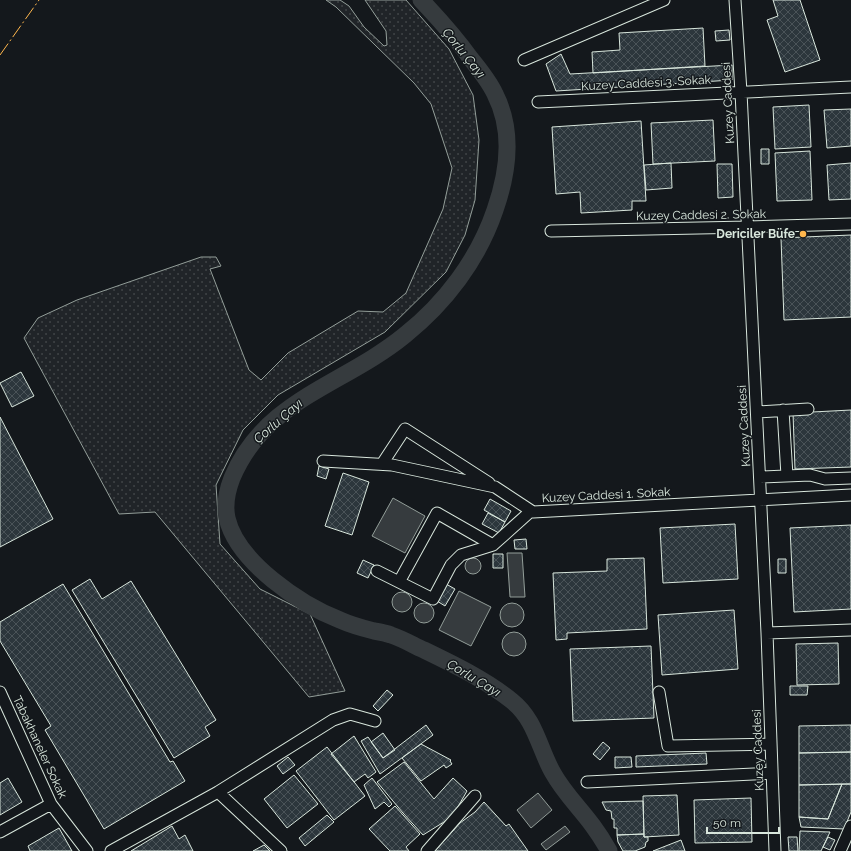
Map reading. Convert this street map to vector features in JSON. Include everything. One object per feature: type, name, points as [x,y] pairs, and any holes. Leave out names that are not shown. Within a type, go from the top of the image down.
[{"type":"street","points":[[524,60],[664,0]]},
{"type":"street","name":"Kuzey Caddesi","points":[[735,0],[757,412],[775,851]]},
{"type":"street","name":"Kuzey Caddesi 3. Sokak","points":[[538,102],[851,87]]},
{"type":"street","name":"Kuzey Caddesi 2. Sokak","points":[[551,231],[851,224]]},
{"type":"street","points":[[757,412],[808,409]]},
{"type":"street","points":[[783,410],[787,476]]},
{"type":"street","points":[[382,464],[405,429],[495,486]]},
{"type":"street","name":"Kuzey Caddesi 1. Sokak","points":[[323,461],[392,465],[495,486],[533,512],[851,495]]},
{"type":"street","points":[[760,477],[810,475],[825,479],[851,478]]},
{"type":"street","points":[[377,571],[433,599],[451,565],[461,555],[492,545],[531,511]]},
{"type":"street","points":[[399,582],[437,513],[492,545]]},
{"type":"street","points":[[767,633],[851,630]]},
{"type":"street","name":"Tabakhaneler Sokak","points":[[0,692],[51,804],[87,851]]},
{"type":"street","points":[[659,692],[668,746],[771,744]]},
{"type":"street","points":[[111,851],[218,792],[333,720],[350,714],[375,722]]},
{"type":"street","points":[[587,782],[772,773]]},
{"type":"street","points":[[218,792],[281,851]]},
{"type":"street","points":[[427,851],[475,796]]},
{"type":"street","points":[[0,832],[51,804]]},
{"type":"street","points":[[840,851],[851,826]]},
{"type":"shaded area","points":[[326,0],[340,0],[349,6],[364,27],[384,46],[387,45],[386,31],[365,0],[406,0],[449,49],[473,95],[479,140],[475,200],[465,235],[446,272],[385,332],[278,395],[243,430],[216,485],[220,544],[260,589],[310,614],[345,691],[309,697],[155,512],[119,514],[24,338],[38,318],[77,300],[201,257],[216,257],[221,266],[210,269],[249,370],[261,380],[288,353],[358,311],[383,312],[406,293],[443,209],[452,168],[431,104],[414,83],[336,7]]},
{"type":"shaded area","points":[[393,498],[425,516],[405,553],[372,536]]},
{"type":"shaded area","points":[[507,553],[522,553],[525,597],[510,597]]},
{"type":"shaded area","points":[[470,558],[476,558],[481,563],[479,572],[476,574],[470,574],[465,569],[465,563]]},
{"type":"shaded area","points":[[459,591],[491,607],[471,646],[439,630]]},
{"type":"shaded area","points":[[402,592],[409,595],[412,602],[409,609],[402,612],[395,609],[392,602],[395,595]]},
{"type":"shaded area","points":[[424,603],[431,606],[434,613],[431,620],[424,623],[417,620],[414,613],[417,606]]},
{"type":"shaded area","points":[[512,603],[517,604],[523,610],[523,620],[517,626],[512,627],[507,626],[501,620],[500,615],[501,610],[507,604]]},
{"type":"shaded area","points":[[514,632],[519,633],[525,639],[525,649],[519,655],[514,656],[509,655],[503,649],[502,644],[503,639],[509,633]]},
{"type":"shaded area","points":[[538,793],[552,810],[531,828],[517,810]]},
{"type":"shaded area","points":[[565,826],[570,832],[546,850],[541,844]]},
{"type":"building","points":[[773,0],[800,0],[820,60],[785,72],[767,20],[778,16]]},
{"type":"building","points":[[703,28],[705,66],[593,73],[592,52],[620,50],[619,33]]},
{"type":"building","points":[[729,30],[730,40],[716,41],[715,31]]},
{"type":"building","points":[[561,54],[570,74],[732,65],[732,80],[556,91],[546,64]]},
{"type":"building","points":[[809,105],[811,147],[775,149],[773,107]]},
{"type":"building","points":[[851,109],[851,146],[827,148],[824,110]]},
{"type":"building","points":[[713,120],[715,161],[653,164],[651,123]]},
{"type":"building","points":[[641,121],[646,201],[632,201],[632,210],[581,213],[580,192],[556,194],[552,127]]},
{"type":"building","points":[[761,149],[769,149],[769,164],[761,164]]},
{"type":"building","points":[[810,151],[812,200],[777,201],[775,153]]},
{"type":"building","points":[[671,163],[672,188],[646,190],[644,165]]},
{"type":"building","points":[[851,163],[851,199],[829,200],[827,165]]},
{"type":"building","points":[[717,164],[732,164],[733,197],[718,198]]},
{"type":"building","points":[[851,235],[851,317],[784,320],[781,238]]},
{"type":"building","points":[[21,372],[34,396],[12,407],[0,383]]},
{"type":"building","points":[[851,410],[851,467],[795,469],[793,413]]},
{"type":"building","points":[[0,417],[53,519],[0,547]]},
{"type":"building","points":[[319,466],[329,469],[326,479],[317,476]]},
{"type":"building","points":[[343,473],[369,482],[352,535],[325,526]]},
{"type":"building","points":[[490,499],[511,511],[505,522],[484,510]]},
{"type":"building","points":[[488,513],[505,522],[499,533],[482,524]]},
{"type":"building","points":[[735,524],[738,579],[663,583],[660,528]]},
{"type":"building","points":[[851,525],[851,609],[794,612],[790,528]]},
{"type":"building","points":[[526,539],[527,549],[515,549],[514,540]]},
{"type":"building","points":[[493,554],[503,554],[503,568],[493,568]]},
{"type":"building","points":[[644,558],[647,629],[567,633],[567,639],[556,640],[553,573],[607,571],[607,559]]},
{"type":"building","points":[[778,559],[786,559],[786,573],[778,573]]},
{"type":"building","points":[[363,560],[374,565],[368,578],[357,573]]},
{"type":"building","points":[[90,579],[102,599],[131,581],[216,720],[205,727],[210,736],[174,758],[72,590]]},
{"type":"building","points":[[63,584],[170,762],[173,761],[185,781],[104,829],[45,730],[51,726],[0,641],[0,622]]},
{"type":"building","points":[[446,584],[455,589],[445,606],[437,601]]},
{"type":"building","points":[[734,610],[738,669],[662,675],[658,615]]},
{"type":"building","points":[[838,643],[839,684],[797,685],[796,644]]},
{"type":"building","points":[[651,646],[654,718],[573,721],[570,649]]},
{"type":"building","points":[[790,686],[808,686],[807,695],[790,695]]},
{"type":"building","points":[[387,690],[393,695],[378,711],[373,706]]},
{"type":"building","points":[[426,725],[433,735],[380,774],[361,741],[368,737],[383,758]]},
{"type":"building","points":[[851,725],[851,752],[799,753],[799,726]]},
{"type":"building","points":[[383,733],[395,750],[383,758],[371,742]]},
{"type":"building","points":[[354,736],[376,772],[368,778],[365,774],[354,782],[331,754]]},
{"type":"building","points":[[603,742],[610,748],[600,760],[593,754]]},
{"type":"building","points":[[421,744],[451,760],[450,761],[452,764],[446,768],[444,765],[421,781],[402,758]]},
{"type":"building","points":[[327,747],[365,796],[334,820],[296,771]]},
{"type":"building","points":[[851,752],[851,784],[799,785],[799,753]]},
{"type":"building","points":[[706,753],[707,764],[636,767],[636,756]]},
{"type":"building","points":[[288,757],[295,765],[283,774],[277,766]]},
{"type":"building","points":[[615,757],[631,757],[632,767],[615,768]]},
{"type":"building","points":[[404,762],[434,799],[453,778],[467,791],[452,817],[423,835],[377,782]]},
{"type":"building","points":[[294,775],[318,804],[287,828],[264,799]]},
{"type":"building","points":[[8,778],[22,802],[0,815],[0,783]]},
{"type":"building","points":[[372,778],[392,804],[389,807],[384,802],[375,809],[364,785]]},
{"type":"building","points":[[842,784],[851,784],[851,812],[844,829],[801,827],[799,817],[828,819]]},
{"type":"building","points":[[842,784],[828,819],[799,817],[799,785]]},
{"type":"building","points":[[677,795],[679,835],[644,837],[643,796]]},
{"type":"building","points":[[751,798],[752,842],[695,843],[694,800]]},
{"type":"building","points":[[643,801],[644,834],[617,835],[617,828],[614,828],[614,819],[612,819],[611,811],[606,810],[602,802]]},
{"type":"building","points":[[484,802],[506,826],[509,824],[528,851],[435,851],[460,823],[475,812]]},
{"type":"building","points":[[395,806],[420,834],[406,847],[409,851],[390,851],[369,829]]},
{"type":"building","points":[[327,815],[334,822],[305,846],[299,838]]},
{"type":"building","points":[[172,826],[179,839],[185,835],[193,851],[131,851]]},
{"type":"building","points":[[59,828],[72,851],[30,851],[28,846]]},
{"type":"building","points":[[800,831],[830,832],[821,851],[799,851]]},
{"type":"building","points":[[644,834],[644,837],[648,837],[645,847],[635,851],[623,851],[618,842],[617,835]]},
{"type":"building","points":[[788,837],[797,837],[798,851],[789,851]]},
{"type":"building","points":[[828,837],[835,840],[830,850],[823,847]]},
{"type":"building","points":[[681,840],[685,851],[653,851]]},
{"type":"building","points":[[264,845],[270,851],[253,851]]},
{"type":"waterway","name":"Çorlu Çayı","points":[[421,0],[441,21],[481,71],[493,89],[501,108],[507,137],[507,152],[506,167],[500,196],[495,210],[488,228],[470,263],[447,295],[434,309],[405,335],[381,352],[285,411],[264,429],[246,451],[232,478],[226,498],[227,518],[233,534],[243,550],[257,566],[290,593],[307,604],[344,622],[361,628],[385,633],[404,640],[459,667],[502,693],[512,701],[527,717],[548,764],[557,780],[588,819],[609,851]]},
{"type":"power","points":[[0,55],[39,0]]},
{"type":"place","name":"Dericiler Büfe","points":[[803,234]]}]
